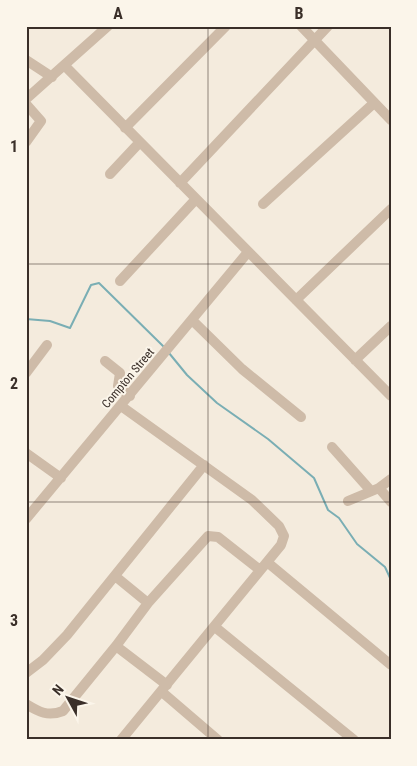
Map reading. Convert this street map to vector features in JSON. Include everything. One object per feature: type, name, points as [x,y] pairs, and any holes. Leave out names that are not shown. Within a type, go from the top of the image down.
[{"type":"street","points":[[26,99],[108,26]]},
{"type":"street","points":[[125,128],[226,26]]},
{"type":"street","points":[[301,26],[391,120]]},
{"type":"street","points":[[180,183],[317,41],[328,26]]},
{"type":"street","points":[[26,60],[52,77]]},
{"type":"street","points":[[64,65],[391,396]]},
{"type":"street","points":[[264,204],[374,103]]},
{"type":"street","points":[[26,104],[41,121],[26,142]]},
{"type":"street","points":[[110,174],[140,142]]},
{"type":"street","points":[[120,281],[196,199]]},
{"type":"street","points":[[296,300],[391,209]]},
{"type":"street","name":"Compton Street","points":[[26,519],[248,252]]},
{"type":"street","points":[[192,320],[242,369],[301,417]]},
{"type":"street","points":[[355,360],[391,326]]},
{"type":"street","points":[[26,373],[47,345]]},
{"type":"street","points":[[105,361],[120,373],[118,386],[130,396]]},
{"type":"street","points":[[121,406],[252,500],[279,526],[284,536],[280,545],[215,627],[121,740]]},
{"type":"street","points":[[332,447],[375,490],[391,502]]},
{"type":"street","points":[[26,453],[61,478]]},
{"type":"street","points":[[26,673],[43,660],[67,634],[116,576],[204,465]]},
{"type":"street","points":[[348,501],[375,490],[391,479]]},
{"type":"street","points":[[26,704],[45,714],[54,715],[62,711],[116,646],[148,603],[208,536],[218,537],[263,566],[391,665]]},
{"type":"street","points":[[116,576],[148,603]]},
{"type":"street","points":[[215,627],[354,740]]},
{"type":"street","points":[[116,646],[165,689],[218,740]]},
{"type":"waterway","points":[[26,319],[50,321],[70,328],[91,285],[99,283],[164,347]]},
{"type":"waterway","points":[[169,353],[187,375],[217,403],[268,439],[314,478],[328,510],[339,518],[357,544],[385,567],[391,580]]}]
